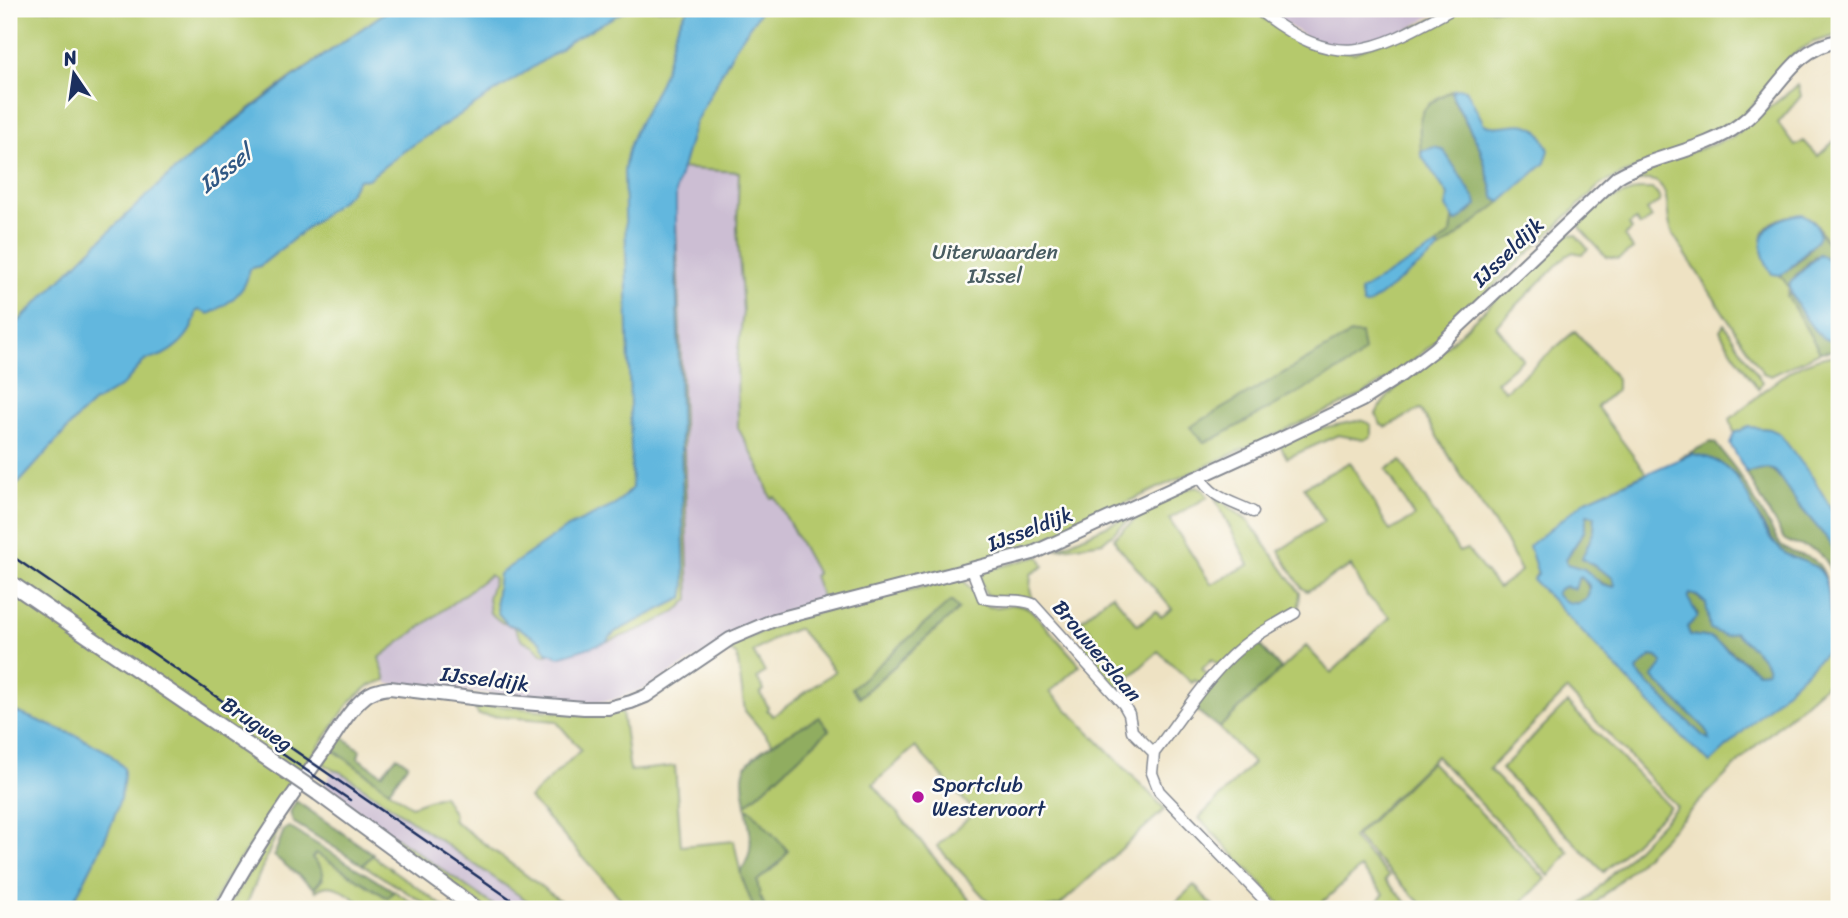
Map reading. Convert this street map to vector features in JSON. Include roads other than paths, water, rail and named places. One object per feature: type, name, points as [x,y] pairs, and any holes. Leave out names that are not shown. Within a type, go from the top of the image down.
[{"type":"main road","name":"Brugweg","points":[[9,582],[318,793],[476,909]]},
{"type":"street","points":[[1258,9],[1284,30],[1297,36],[1322,46],[1354,51],[1376,47],[1402,36],[1452,9]]},
{"type":"street","name":"IJsseldijk","points":[[222,909],[241,873],[321,755],[355,707],[376,690],[390,688],[488,700],[608,708],[646,696],[730,639],[774,620],[1033,553],[1342,411],[1401,375],[1435,349],[1617,177],[1641,164],[1704,144],[1728,133],[1758,109],[1797,60],[1818,47],[1839,41]]},
{"type":"street","points":[[1200,476],[1213,493],[1253,512]]},
{"type":"street","name":"Brouwerslaan","points":[[972,570],[983,598],[1033,604],[1124,705],[1129,714],[1132,731],[1154,753]]},
{"type":"street","points":[[1273,909],[1159,791],[1152,773],[1154,753],[1202,689],[1253,639],[1295,613]]},
{"type":"water","name":"IJssel","points":[[390,9],[628,9],[569,42],[404,151],[368,179],[358,180],[349,194],[260,266],[249,269],[245,285],[231,300],[209,314],[199,310],[196,312],[190,329],[178,344],[162,355],[145,360],[123,385],[93,403],[19,483],[10,486],[9,494],[9,331],[131,210],[199,150]]},
{"type":"water","points":[[688,9],[762,9],[735,48],[695,123],[676,189],[685,586],[683,598],[615,632],[606,642],[559,657],[547,652],[541,642],[519,628],[507,624],[498,613],[496,601],[499,574],[566,528],[615,505],[632,488],[624,172],[629,146],[661,80],[675,35]]},
{"type":"water","points":[[1460,88],[1467,91],[1484,124],[1519,124],[1532,127],[1541,135],[1549,150],[1545,163],[1501,202],[1495,199],[1480,148],[1452,95],[1453,90]]},
{"type":"water","points":[[1435,147],[1444,151],[1476,200],[1477,205],[1456,222],[1446,207],[1448,195],[1421,155],[1422,151]]},
{"type":"water","points":[[1802,214],[1816,225],[1819,235],[1816,241],[1787,271],[1780,275],[1772,274],[1762,251],[1764,233],[1778,221]]},
{"type":"water","points":[[1436,246],[1439,250],[1368,305],[1363,305],[1360,291]]},
{"type":"water","points":[[1819,254],[1828,261],[1838,281],[1839,341],[1826,339],[1818,333],[1801,312],[1790,288],[1790,283]]},
{"type":"water","points":[[1749,427],[1770,429],[1779,433],[1813,478],[1839,522],[1839,558],[1775,471],[1768,468],[1746,472],[1730,444],[1734,433]]},
{"type":"water","points":[[1691,454],[1711,459],[1726,467],[1737,479],[1770,538],[1782,551],[1817,568],[1825,579],[1831,617],[1839,629],[1839,640],[1710,763],[1533,580],[1538,574],[1529,546],[1586,500]],"holes":[[[1587,515],[1595,516],[1594,531],[1582,558],[1612,577],[1615,585],[1613,587],[1602,584],[1584,569],[1567,564],[1566,559],[1584,531]],[[1581,577],[1589,585],[1587,598],[1583,601],[1566,602],[1556,594],[1566,586],[1575,589]],[[1690,594],[1706,603],[1710,629],[1725,636],[1735,632],[1762,657],[1767,671],[1758,672],[1711,638],[1690,635],[1687,627],[1698,617],[1688,598]],[[1651,656],[1657,657],[1662,665],[1653,677],[1706,729],[1710,740],[1639,675],[1637,670]]]},
{"type":"water","points":[[9,709],[77,736],[108,752],[124,768],[119,803],[112,822],[70,909],[9,909]]},
{"type":"railway","points":[[9,554],[525,909]]},
{"type":"railway","points":[[275,749],[350,800]]},
{"type":"place","name":"Sportclub Westervoort","points":[[918,797]]},
{"type":"park label","name":"Uiterwaarden IJssel","points":[[995,264]]}]
